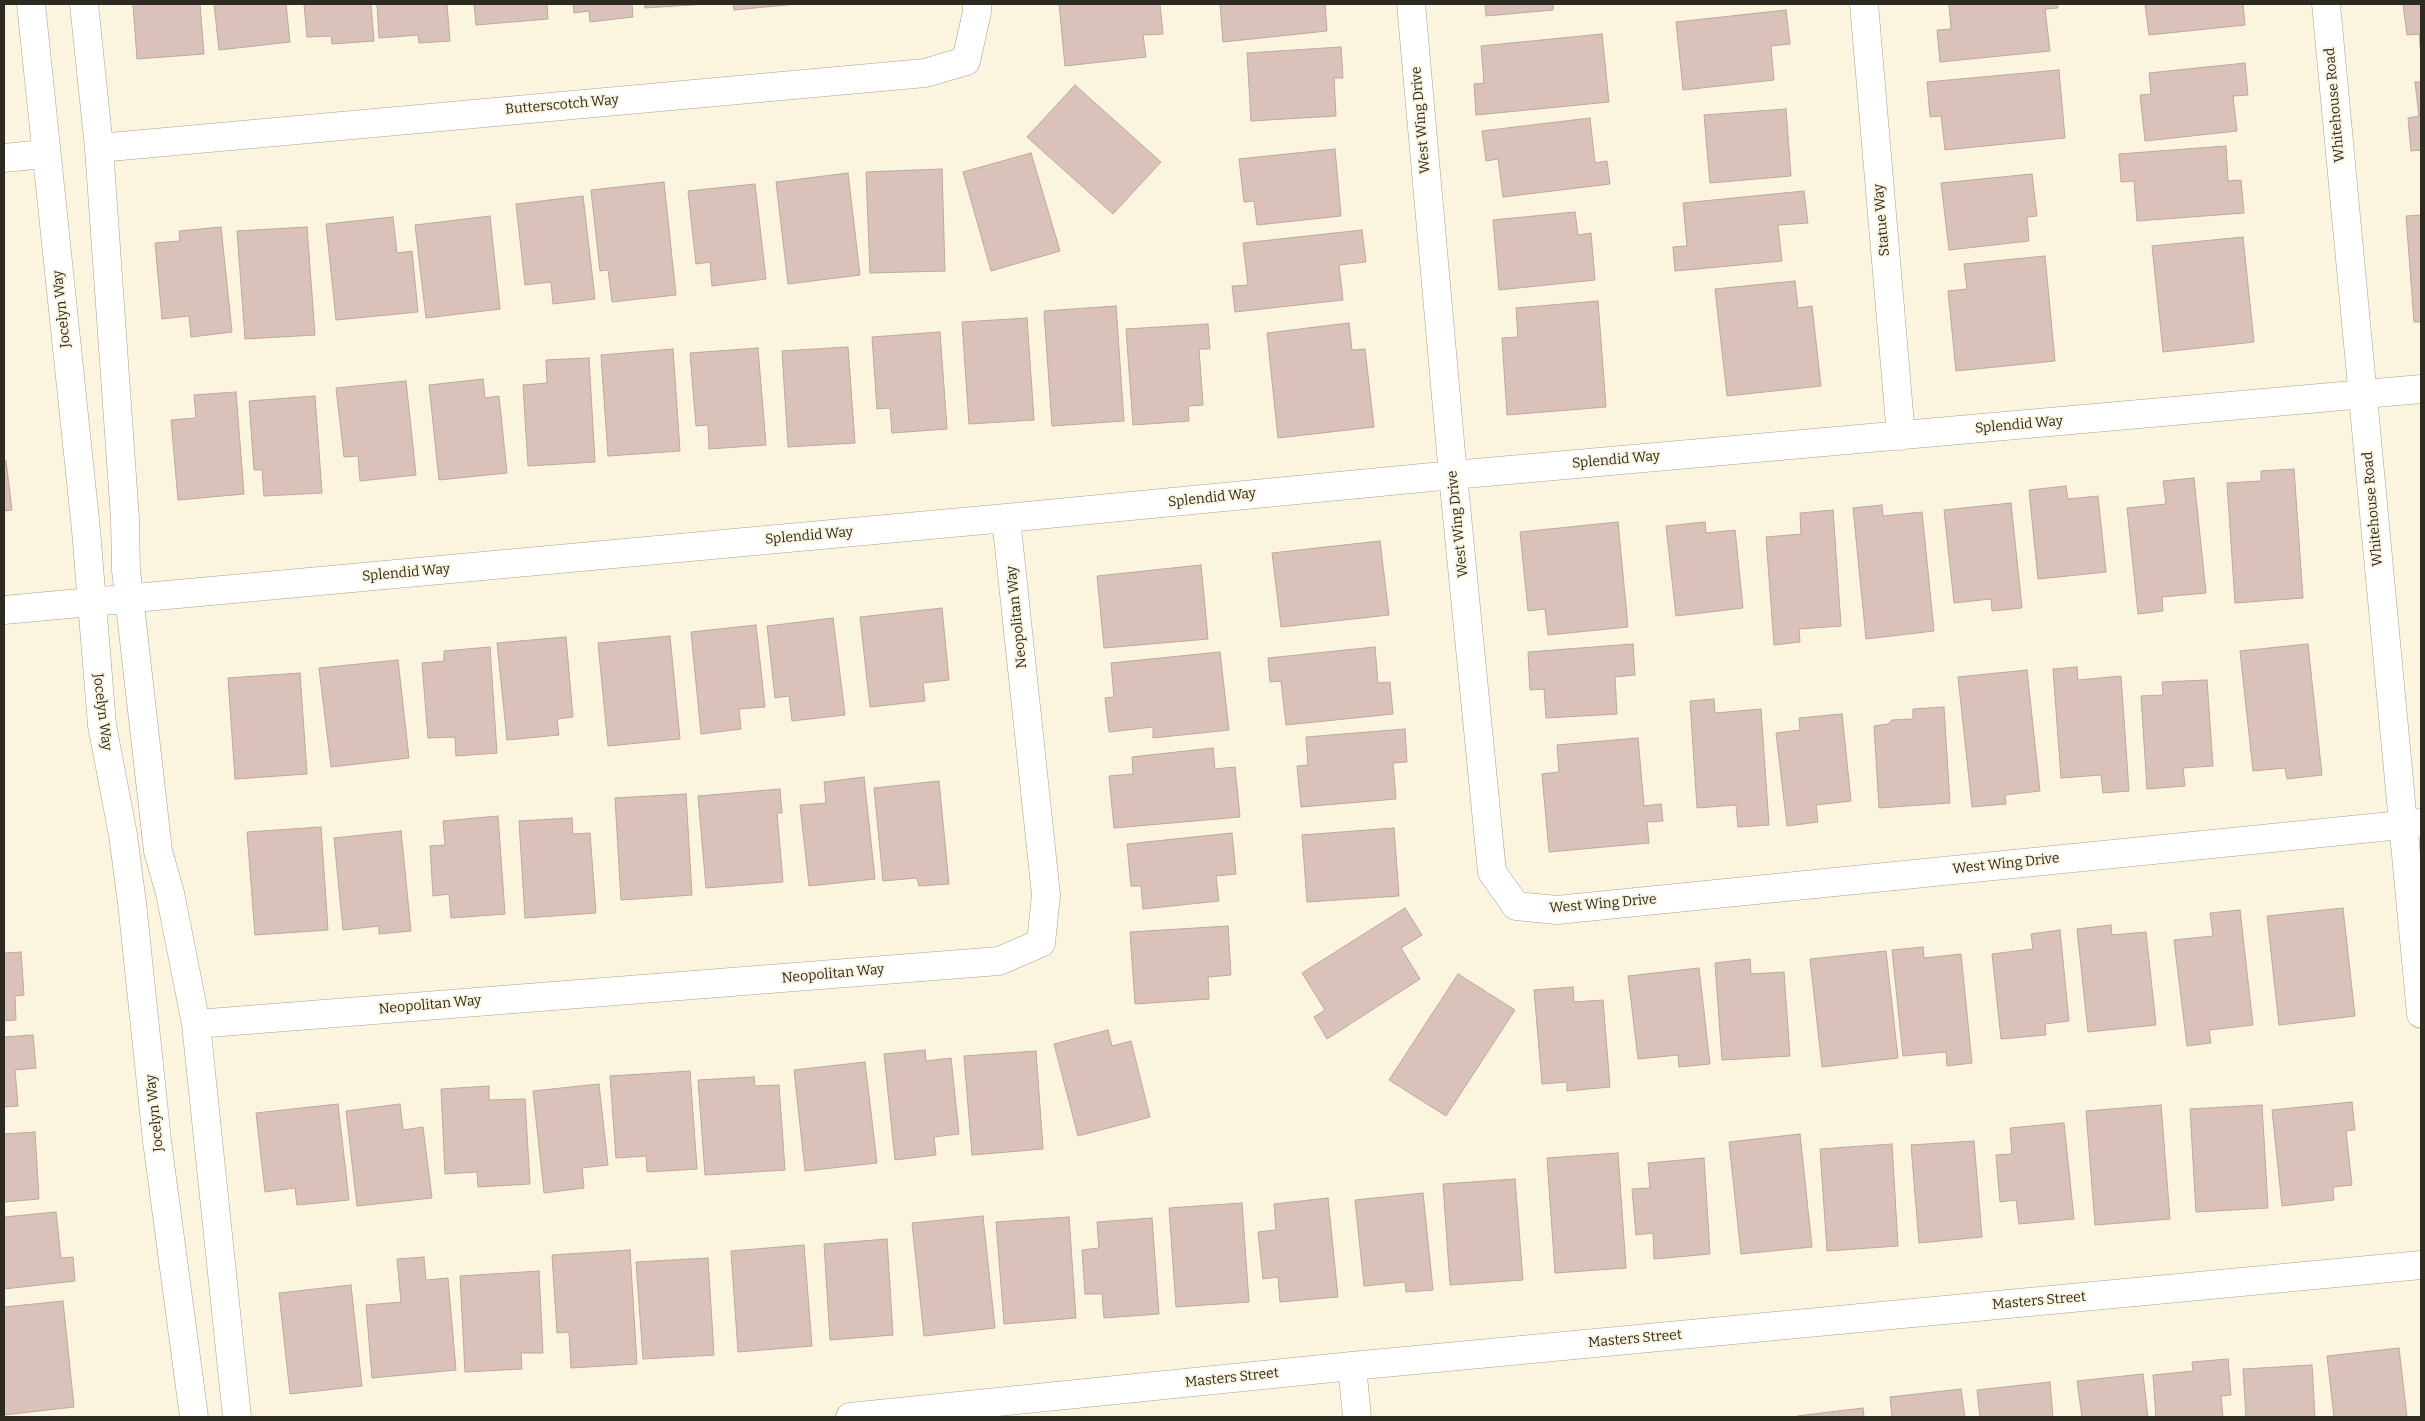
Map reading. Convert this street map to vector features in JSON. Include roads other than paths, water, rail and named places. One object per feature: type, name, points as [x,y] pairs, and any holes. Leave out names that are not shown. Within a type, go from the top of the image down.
[{"type":"street","name":"Jocelyn Way","points":[[30,4],[85,520],[102,725],[123,835],[157,1141],[194,1417]]},
{"type":"street","points":[[84,4],[99,148],[124,509],[126,570],[158,851],[170,893],[196,1024],[237,1417]]},
{"type":"street","name":"Butterscotch Way","points":[[99,148],[925,74],[966,61],[977,12],[976,4]]},
{"type":"street","name":"West Wing Drive","points":[[1411,4],[1453,475],[1492,872],[1516,906],[1557,910],[2412,824]]},
{"type":"street","name":"Statue Way","points":[[1864,4],[1901,436]]},
{"type":"street","name":"Whitehouse Road","points":[[2326,4],[2362,394],[2412,824],[2421,1014]]},
{"type":"street","points":[[4,158],[45,154]]},
{"type":"street","name":"Splendid Way","points":[[4,610],[1453,475],[2421,389]]},
{"type":"street","name":"Neopolitan Way","points":[[196,1024],[999,961],[1041,944],[1046,895],[1006,518]]},
{"type":"street","name":"Masters Street","points":[[850,1417],[1352,1366],[2421,1265]]},
{"type":"street","points":[[1352,1366],[1357,1417]]}]
